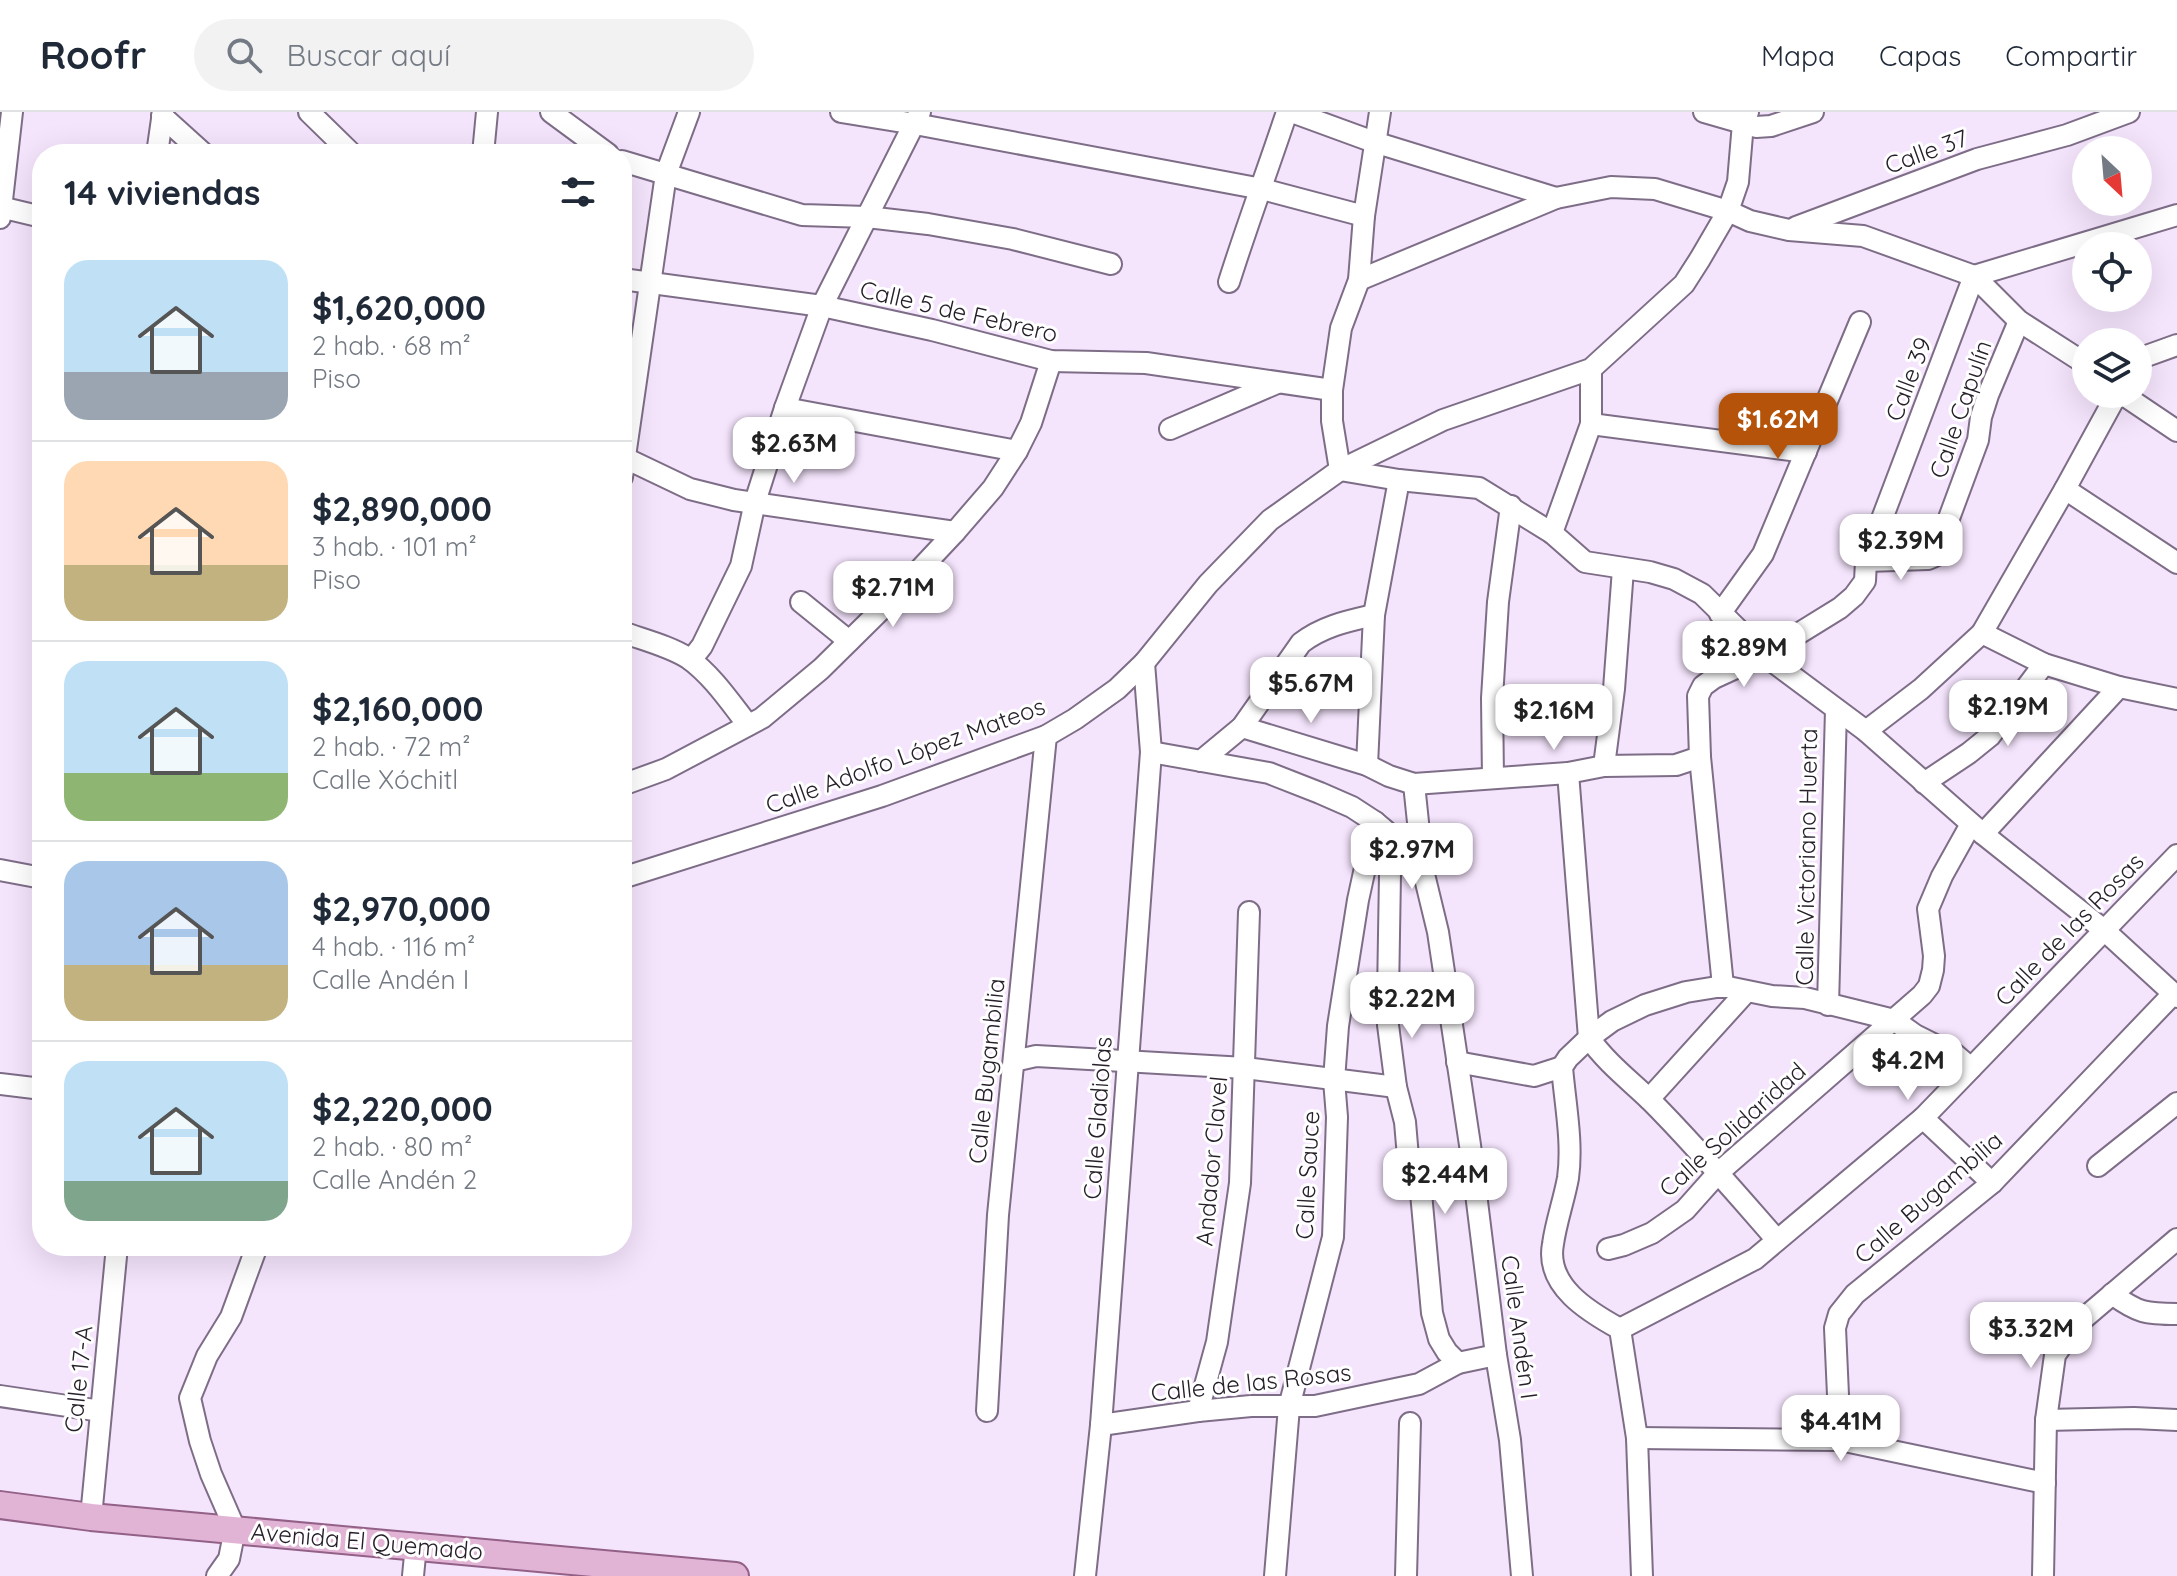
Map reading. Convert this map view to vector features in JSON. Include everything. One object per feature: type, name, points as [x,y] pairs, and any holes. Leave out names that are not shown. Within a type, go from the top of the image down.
[{"type":"main road","name":"Avenida El Quemado","points":[[0,1505],[91,1517],[416,1545],[550,1567],[735,1576]]},
{"type":"street","points":[[12,112],[1,211],[32,216]]},
{"type":"street","points":[[484,144],[487,112]]},
{"type":"street","points":[[551,112],[594,144]]},
{"type":"street","points":[[632,413],[666,174],[689,112]]},
{"type":"street","points":[[841,112],[918,118],[1262,189],[1364,216]]},
{"type":"street","points":[[1229,282],[1289,112],[1374,142],[1556,198]]},
{"type":"street","points":[[1380,112],[1364,216],[1359,280],[1341,328],[1332,390],[1332,421],[1340,470],[1479,488],[1552,533],[1585,562],[1650,572],[1674,579],[1702,594],[1764,655],[1866,731],[1977,829],[2173,987]]},
{"type":"street","points":[[1704,112],[1746,117],[1756,127],[1771,126],[1813,112]]},
{"type":"street","name":"Calle 37","points":[[1789,230],[1977,159],[2067,135],[2129,112]]},
{"type":"street","points":[[158,144],[163,114]]},
{"type":"street","points":[[163,114],[194,144]]},
{"type":"street","points":[[318,116],[343,144]]},
{"type":"street","points":[[1552,533],[1591,424],[1591,369],[1684,284],[1728,211],[1738,182],[1746,117]]},
{"type":"street","points":[[691,660],[702,646],[741,566],[755,502],[822,306],[918,118]]},
{"type":"street","points":[[632,164],[802,215],[867,217],[928,224],[1013,239],[1111,264]]},
{"type":"street","points":[[1359,280],[1556,198],[1611,187],[1655,189],[1728,211],[1750,221],[1789,230],[1863,236],[1974,276],[2019,321],[2072,355]]},
{"type":"street","points":[[1974,276],[2177,215]]},
{"type":"street","name":"Calle 39","points":[[1700,757],[1698,696],[1703,686],[1764,655],[1840,608],[1865,581],[1866,561],[1974,276]]},
{"type":"street","name":"Calle 5 de Febrero","points":[[632,280],[822,306],[1051,361],[1146,363],[1332,390]]},
{"type":"street","name":"Calle Capulín","points":[[1866,561],[1933,559],[1978,440],[1988,395],[2019,321]]},
{"type":"street","points":[[1720,614],[1763,554],[1860,322]]},
{"type":"street","points":[[2152,354],[2177,345]]},
{"type":"street","points":[[632,781],[666,769],[762,718],[821,669],[894,597],[993,488],[1031,423],[1051,361]]},
{"type":"street","name":"Calle Adolfo López Mateos","points":[[632,875],[882,796],[1046,736],[1117,689],[1144,663],[1208,584],[1270,520],[1340,470],[1443,420],[1591,369]]},
{"type":"street","points":[[1170,429],[1280,382]]},
{"type":"street","points":[[785,408],[1017,451]]},
{"type":"street","points":[[1866,731],[1921,689],[1982,633],[2111,408]]},
{"type":"street","points":[[2141,408],[2177,431]]},
{"type":"street","points":[[1591,424],[1806,452]]},
{"type":"street","points":[[632,471],[734,500],[955,532]]},
{"type":"street","points":[[1367,765],[1374,615],[1399,480]]},
{"type":"street","points":[[2065,489],[2177,563]]},
{"type":"street","points":[[1493,778],[1492,698],[1498,602],[1511,506]]},
{"type":"street","points":[[1604,766],[1614,689],[1623,569]]},
{"type":"street","points":[[801,602],[849,641]]},
{"type":"street","points":[[1201,761],[1242,727],[1301,643],[1335,624],[1374,615]]},
{"type":"street","points":[[1982,633],[2044,664],[2119,687],[2177,699]]},
{"type":"street","points":[[632,636],[691,660],[717,686],[748,725]]},
{"type":"street","name":"Calle Gladiolas","points":[[1085,1576],[1101,1425],[1151,752],[1144,663]]},
{"type":"street","points":[[1924,783],[1990,736],[2044,664]]},
{"type":"street","name":"Calle Solidaridad","points":[[1608,1249],[1652,1233],[1685,1210],[1718,1173],[1922,995],[1929,986],[1934,956],[1928,909],[1942,876],[1977,829],[2119,687]]},
{"type":"street","name":"Calle Victoriano Huerta","points":[[1828,1005],[1836,710]]},
{"type":"street","points":[[1242,727],[1367,765],[1414,784],[1568,773],[1604,766],[1676,765],[1700,757],[1723,986]]},
{"type":"street","name":"Calle Bugambilia","points":[[987,1411],[998,1215],[1046,736]]},
{"type":"street","name":"Calle Andén I","points":[[1151,752],[1269,773],[1352,807],[1394,838],[1423,870],[1438,932],[1470,1145],[1496,1355],[1510,1440],[1522,1576]]},
{"type":"street","points":[[1568,773],[1589,1038],[1601,1055],[1649,1099],[1777,1240]]},
{"type":"street","points":[[1414,784],[1423,870]]},
{"type":"street","name":"Calle Sauce","points":[[1275,1576],[1289,1407],[1333,1237],[1337,1117],[1334,1080],[1338,1026],[1358,900],[1375,822]]},
{"type":"street","points":[[1394,838],[1390,874],[1388,1025],[1408,1157],[1421,1193],[1432,1313],[1439,1339],[1458,1363]]},
{"type":"street","name":"Calle de las Rosas","points":[[1620,1329],[1755,1259],[1923,1118],[2177,855]]},
{"type":"street","points":[[0,870],[32,876]]},
{"type":"street","name":"Andador Clavel","points":[[1198,1411],[1217,1342],[1240,1183],[1249,912]]},
{"type":"street","points":[[1457,1062],[1534,1076],[1562,1067],[1589,1038],[1612,1021],[1645,1005],[1686,992],[1723,986],[1746,992],[1805,998],[1894,1020],[1915,1035],[1950,1050],[1971,1068]]},
{"type":"street","name":"Calle Bugambilia","points":[[1840,1440],[1835,1328],[1839,1314],[1855,1294],[1992,1183],[2173,987]]},
{"type":"street","points":[[1649,1099],[1746,992]]},
{"type":"street","points":[[1014,1061],[1036,1056],[1245,1068],[1396,1087]]},
{"type":"street","points":[[1562,1067],[1568,1175],[1552,1247],[1555,1269],[1568,1294],[1594,1315],[1620,1329],[1637,1438],[1642,1576]]},
{"type":"street","points":[[0,1084],[32,1088]]},
{"type":"street","points":[[2098,1166],[2177,1103]]},
{"type":"street","points":[[1923,1118],[1992,1183]]},
{"type":"street","points":[[2043,1576],[2046,1420],[2055,1355],[2076,1325],[2177,1239]]},
{"type":"street","name":"Calle 17-A","points":[[91,1517],[116,1256]]},
{"type":"street","points":[[217,1576],[229,1559],[235,1529],[211,1474],[190,1398],[207,1356],[231,1317],[253,1256]]},
{"type":"street","points":[[2112,1294],[2131,1308],[2151,1314],[2177,1314]]},
{"type":"street","name":"Calle de las Rosas","points":[[1101,1425],[1251,1406],[1315,1406],[1419,1384],[1458,1363],[1496,1355]]},
{"type":"street","points":[[0,1396],[101,1411]]},
{"type":"street","points":[[2046,1420],[2177,1420]]},
{"type":"street","points":[[1406,1576],[1410,1423]]},
{"type":"street","points":[[1637,1438],[1840,1440],[2045,1483]]},
{"type":"street","points":[[413,1576],[416,1545]]}]
